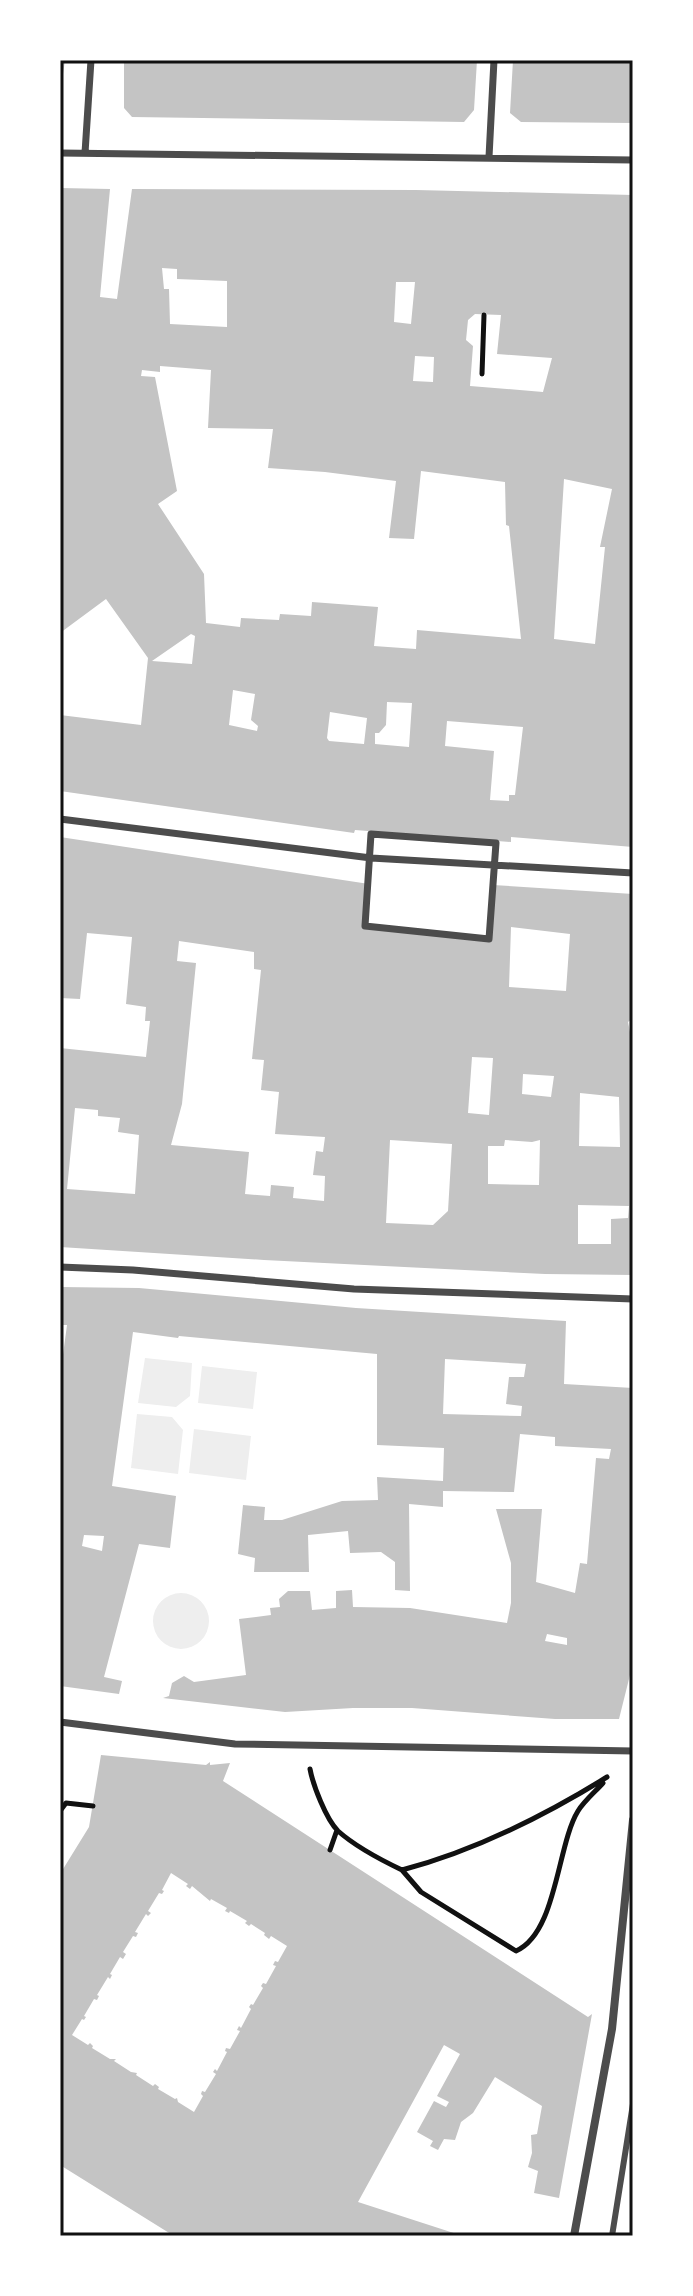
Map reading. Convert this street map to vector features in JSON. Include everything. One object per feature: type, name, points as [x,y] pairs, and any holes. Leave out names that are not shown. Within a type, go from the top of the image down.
[{"type":"street","points":[[85,153],[91,60]]},
{"type":"street","points":[[489,157],[494,60]]},
{"type":"street","points":[[60,153],[633,160]]},
{"type":"street","points":[[60,819],[371,858],[633,873]]},
{"type":"street","points":[[371,834],[496,843],[495,866],[489,939],[365,926],[371,834]]},
{"type":"street","points":[[60,1267],[133,1270],[354,1289],[633,1299]]},
{"type":"street","points":[[60,1722],[235,1744],[633,1751]]},
{"type":"street","points":[[574,2236],[612,2029],[633,1820]]},
{"type":"lane","points":[[612,2236],[633,2104]]},
{"type":"path","points":[[482,374],[484,315]]},
{"type":"path","points":[[310,1767],[312,1780],[337,1830],[382,1861],[402,1870],[421,1892],[516,1951],[526,1947],[550,1907],[577,1812],[608,1777],[563,1804],[438,1861],[402,1870]]},
{"type":"path","points":[[60,1811],[66,1803],[93,1806]]},
{"type":"path","points":[[330,1850],[337,1830]]},
{"type":"shaded area","points":[[145,1358],[192,1363],[190,1396],[176,1407],[138,1403]]},
{"type":"shaded area","points":[[202,1366],[257,1372],[253,1409],[198,1403]]},
{"type":"shaded area","points":[[137,1414],[172,1417],[183,1430],[178,1474],[131,1468]]},
{"type":"shaded area","points":[[194,1429],[251,1436],[246,1480],[189,1473]]},
{"type":"shaded area","points":[[181,1593],[200,1602],[209,1621],[200,1640],[181,1649],[162,1640],[153,1621],[162,1602]]},
{"type":"building","points":[[60,60],[65,60],[62,81],[60,81]]},
{"type":"building","points":[[124,60],[477,60],[474,110],[464,122],[132,117],[124,108]]},
{"type":"building","points":[[513,60],[633,60],[633,123],[521,122],[510,113]]},
{"type":"building","points":[[60,188],[110,189],[100,297],[117,299],[132,189],[416,190],[633,195],[633,847],[511,837],[511,842],[355,830],[354,833],[60,791],[60,715],[141,725],[148,658],[106,599],[60,633]],"holes":[[[162,268],[177,269],[177,279],[227,281],[227,327],[170,324],[169,289],[164,289]],[[396,282],[415,282],[411,324],[394,322]],[[475,314],[501,315],[497,354],[552,358],[543,392],[470,386],[473,346],[466,340],[468,320]],[[415,356],[434,357],[433,382],[413,381]],[[160,366],[211,370],[208,428],[273,429],[268,468],[396,481],[389,538],[414,539],[421,471],[505,482],[506,525],[509,526],[521,639],[417,630],[416,649],[374,646],[378,607],[312,602],[311,616],[280,614],[279,620],[241,618],[240,627],[206,623],[204,574],[158,504],[177,491],[155,377],[141,376],[142,370],[160,372]],[[564,479],[612,489],[600,547],[605,547],[595,644],[554,639]],[[191,634],[195,636],[192,664],[152,661]],[[233,690],[255,694],[251,720],[258,726],[257,731],[229,725]],[[387,702],[412,703],[409,747],[375,744],[375,733],[386,725]],[[330,712],[367,718],[364,744],[329,741]],[[447,721],[523,727],[515,795],[509,795],[509,801],[490,800],[494,751],[445,746]]]},
{"type":"building","points":[[60,837],[369,884],[365,926],[489,939],[493,885],[633,894],[633,1018],[628,1022],[631,1037],[633,1035],[633,1275],[545,1274],[60,1247],[60,1048],[146,1057],[150,1021],[145,1021],[146,1007],[126,1004],[132,937],[87,933],[80,999],[60,998]],"holes":[[[511,927],[570,934],[566,991],[509,987]],[[179,941],[254,952],[254,969],[261,970],[252,1059],[264,1060],[261,1090],[279,1092],[275,1134],[325,1137],[323,1152],[316,1151],[313,1175],[325,1176],[324,1201],[293,1198],[294,1187],[271,1185],[270,1196],[245,1194],[249,1152],[171,1145],[182,1104],[196,963],[177,961]],[[472,1057],[493,1058],[489,1115],[468,1113]],[[523,1074],[554,1076],[551,1097],[522,1094]],[[580,1093],[619,1097],[620,1147],[579,1146]],[[75,1108],[98,1110],[98,1116],[120,1118],[118,1132],[139,1135],[135,1194],[67,1189]],[[390,1140],[452,1144],[448,1211],[433,1225],[386,1223]],[[505,1140],[540,1140],[539,1185],[488,1184],[488,1146],[504,1146]],[[578,1205],[629,1206],[628,1218],[611,1219],[611,1244],[578,1244]]]},
{"type":"building","points":[[60,1287],[139,1288],[356,1308],[566,1321],[564,1384],[633,1388],[633,1663],[619,1719],[555,1719],[412,1708],[285,1712],[163,1698],[169,1696],[172,1683],[184,1676],[194,1682],[246,1675],[239,1619],[271,1615],[270,1608],[280,1607],[279,1599],[288,1591],[310,1591],[312,1610],[336,1608],[336,1591],[352,1590],[353,1607],[410,1608],[507,1623],[511,1603],[511,1563],[496,1509],[542,1509],[536,1582],[575,1593],[580,1563],[587,1564],[596,1458],[609,1459],[611,1449],[555,1446],[555,1437],[520,1434],[514,1492],[443,1491],[443,1507],[409,1504],[410,1591],[395,1590],[395,1562],[381,1552],[350,1553],[348,1531],[308,1535],[309,1572],[254,1572],[255,1558],[238,1554],[243,1505],[265,1507],[264,1520],[282,1520],[342,1501],[378,1500],[377,1477],[443,1481],[444,1448],[377,1445],[377,1354],[133,1332],[112,1486],[176,1496],[170,1548],[139,1544],[104,1677],[122,1681],[119,1694],[60,1686],[60,1377],[67,1325],[60,1325]],"holes":[[[445,1359],[526,1364],[524,1377],[509,1377],[506,1404],[522,1406],[521,1416],[443,1414]],[[84,1535],[104,1536],[102,1551],[82,1546]],[[547,1634],[567,1638],[567,1645],[545,1641]]]},
{"type":"building","points":[[101,1755],[206,1765],[210,1762],[210,1765],[230,1763],[223,1781],[588,2017],[592,2014],[559,2198],[534,2193],[538,2171],[528,2167],[532,2153],[531,2135],[537,2134],[542,2106],[495,2077],[473,2113],[461,2122],[455,2140],[444,2139],[438,2150],[430,2146],[433,2141],[417,2132],[434,2101],[446,2107],[449,2102],[437,2096],[460,2054],[444,2045],[358,2202],[463,2236],[174,2236],[60,2165],[60,1874],[89,1827]],"holes":[[[171,1873],[188,1884],[186,1886],[190,1889],[192,1886],[210,1901],[227,1908],[225,1911],[247,1921],[245,1923],[265,1933],[269,1939],[271,1936],[287,1946],[249,2007],[251,2009],[241,2028],[239,2026],[237,2030],[240,2031],[230,2049],[226,2048],[227,2052],[217,2071],[215,2069],[213,2072],[216,2074],[205,2092],[202,2091],[203,2096],[194,2112],[178,2102],[177,2098],[114,2061],[116,2059],[110,2059],[92,2048],[90,2043],[88,2045],[72,2035],[86,2017],[94,1999],[97,2000],[108,1977],[110,1979],[120,1957],[123,1959],[126,1954],[123,1952],[133,1936],[136,1937],[138,1933],[135,1932],[146,1914],[151,1913],[148,1911],[159,1893],[164,1891]]]}]
